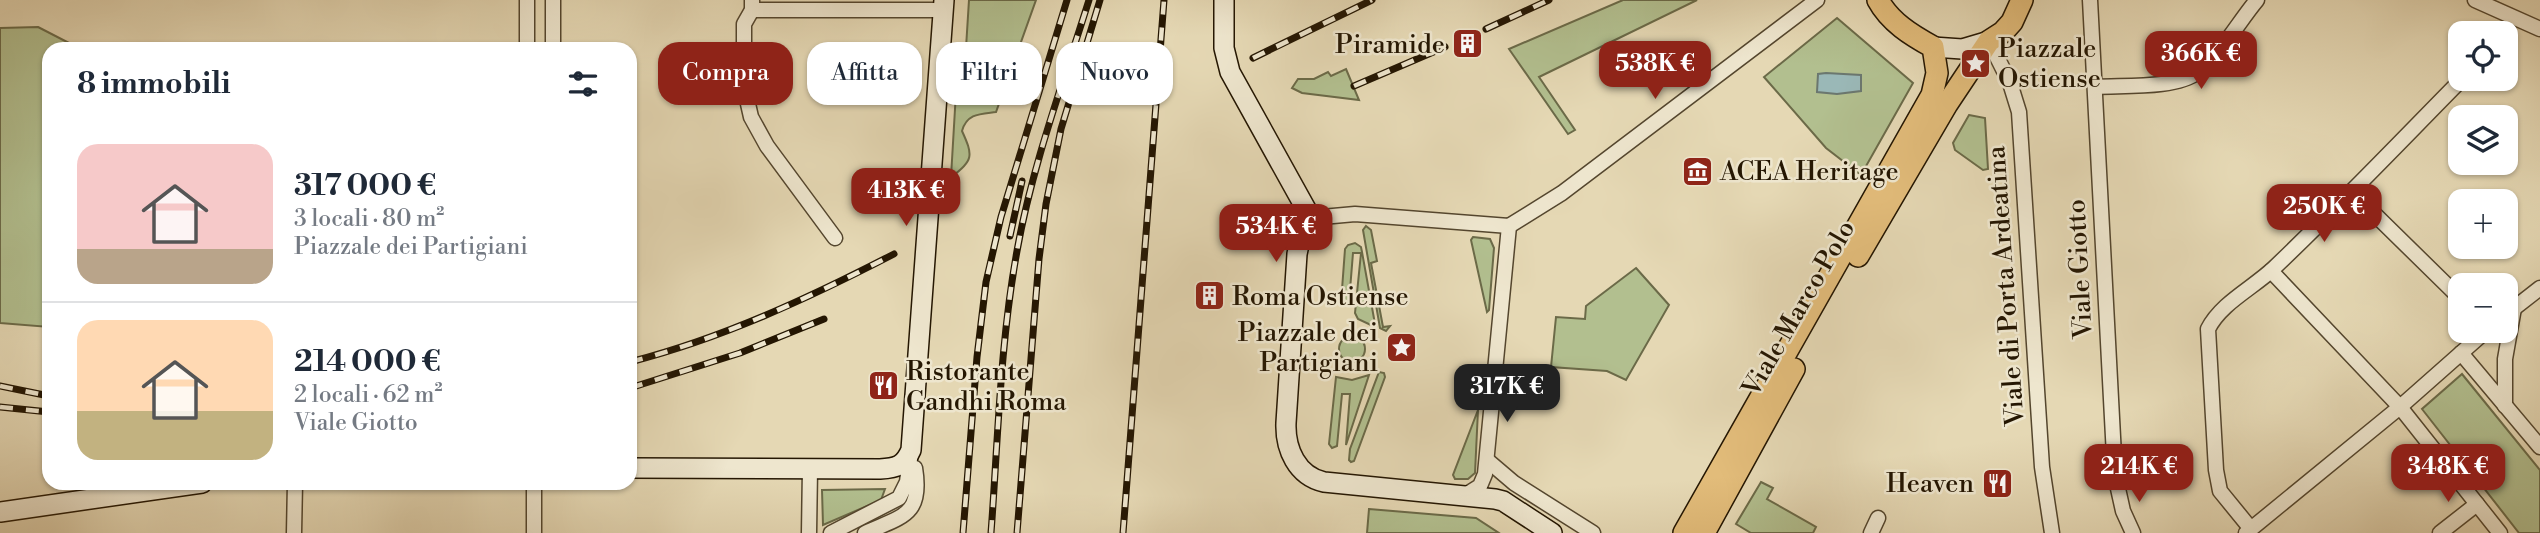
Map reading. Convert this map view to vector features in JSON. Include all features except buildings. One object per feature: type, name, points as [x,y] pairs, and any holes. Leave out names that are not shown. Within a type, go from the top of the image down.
[{"type":"main road","points":[[1878,0],[1886,14],[1898,25],[1933,47]]},
{"type":"main road","points":[[1989,41],[2006,29],[2022,0]]},
{"type":"main road","name":"Viale Marco Polo","points":[[1704,533],[1861,252],[1947,104],[1989,41]]},
{"type":"main road","name":"Viale Marco Polo","points":[[1684,533],[1933,95],[1937,73],[1933,47]]},
{"type":"street","points":[[527,0],[527,42]]},
{"type":"street","points":[[553,0],[554,42]]},
{"type":"street","points":[[1311,218],[1355,214],[1509,226],[1562,193],[1817,0]]},
{"type":"street","name":"Viale Giotto","points":[[2091,0],[2115,475],[2123,511],[2133,533]]},
{"type":"street","points":[[2095,87],[2166,82],[2190,77],[2207,64],[2257,0]]},
{"type":"street","points":[[2475,0],[2540,29]]},
{"type":"street","points":[[1226,3],[1224,48],[1230,72],[1311,218]]},
{"type":"street","points":[[831,533],[899,498],[907,482],[943,5],[752,5],[744,24],[746,95],[751,117],[767,146],[835,238]]},
{"type":"street","points":[[1933,47],[1962,49],[1989,41]]},
{"type":"street","name":"Viale di Porta Ardeatina","points":[[1989,41],[2010,83],[2019,112],[2042,467],[2052,533]]},
{"type":"street","points":[[2450,91],[2271,271],[2218,314],[2208,329],[2216,470],[2220,491],[2248,531],[2400,407],[2472,343]]},
{"type":"street","points":[[2352,192],[2448,286]]},
{"type":"street","points":[[1311,218],[1299,242],[1296,267],[1286,430],[1292,456],[1306,474],[1317,480],[1503,501],[1552,533]]},
{"type":"street","points":[[1464,496],[1482,483],[1487,460],[1509,226]]},
{"type":"street","points":[[2271,271],[2400,407],[2500,533]]},
{"type":"street","points":[[2518,306],[2540,288]]},
{"type":"street","points":[[2505,405],[2507,343]]},
{"type":"street","points":[[2461,353],[2540,447]]},
{"type":"street","points":[[637,468],[893,468],[902,465],[911,450]]},
{"type":"street","points":[[865,533],[912,509],[917,489],[911,450]]},
{"type":"street","points":[[1487,460],[1514,483],[1593,533]]},
{"type":"street","points":[[809,533],[810,468]]},
{"type":"street","points":[[0,512],[153,490]]},
{"type":"street","points":[[294,533],[295,490]]},
{"type":"street","points":[[534,490],[534,533]]},
{"type":"street","points":[[2440,533],[2477,504]]},
{"type":"street","points":[[1871,533],[1878,518]]},
{"type":"green space","points":[[969,0],[1036,0],[1021,42],[966,42]]},
{"type":"green space","points":[[1623,0],[1697,0],[1539,77],[1575,130],[1568,134],[1509,49]]},
{"type":"green space","points":[[1837,18],[1913,83],[1861,175],[1826,148],[1764,77]]},
{"type":"green space","points":[[38,27],[67,42],[42,42],[42,326],[0,323],[0,28]]},
{"type":"green space","points":[[1346,69],[1359,100],[1302,93],[1292,88],[1298,79],[1314,79],[1328,72],[1331,76]]},
{"type":"green space","points":[[955,105],[998,105],[996,112],[975,116],[964,125],[962,131],[969,157],[964,166],[951,177]]},
{"type":"green space","points":[[1969,115],[1985,118],[1988,169],[1983,170],[1955,150],[1953,143]]},
{"type":"green space","points":[[1366,226],[1371,230],[1377,261],[1371,263],[1383,327],[1390,326],[1386,331],[1380,328],[1363,230]]},
{"type":"green space","points":[[1473,237],[1490,239],[1494,248],[1487,312],[1471,240]]},
{"type":"green space","points":[[1355,243],[1361,247],[1375,324],[1373,326],[1358,319],[1355,313],[1361,253],[1353,253],[1349,302],[1346,305],[1341,303],[1345,249]]},
{"type":"green space","points":[[1636,268],[1669,305],[1626,380],[1607,371],[1551,367],[1556,317],[1585,319],[1586,306]]},
{"type":"green space","points":[[1352,336],[1362,339],[1365,349],[1362,359],[1352,362],[1342,359],[1339,349],[1342,339]]},
{"type":"green space","points":[[1379,372],[1384,373],[1385,377],[1354,461],[1351,462],[1350,449]]},
{"type":"green space","points":[[2462,374],[2540,470],[2540,533],[2519,533],[2422,409]]},
{"type":"green space","points":[[1369,375],[1346,445],[1350,394],[1342,394],[1337,446],[1332,448],[1329,444],[1336,377],[1352,380]]},
{"type":"green space","points":[[1478,410],[1475,473],[1468,479],[1455,479],[1453,475]]},
{"type":"green space","points":[[1761,482],[1773,488],[1767,499],[1816,527],[1813,533],[1751,533],[1736,524]]},
{"type":"green space","points":[[885,489],[881,500],[823,525],[822,490]]},
{"type":"green space","points":[[1369,509],[1476,518],[1499,533],[1367,533]]},
{"type":"water","points":[[1818,74],[1861,75],[1861,91],[1837,94],[1817,92]]},
{"type":"railway","points":[[963,533],[977,357],[986,282],[1001,217],[1067,0]]},
{"type":"railway","points":[[991,533],[1003,357],[1017,251],[1040,156],[1089,0]]},
{"type":"railway","points":[[1017,533],[1039,259],[1046,204],[1061,129],[1100,0]]},
{"type":"railway","points":[[1123,533],[1164,0]]},
{"type":"railway","points":[[1253,58],[1372,0]]},
{"type":"railway","points":[[1486,29],[1549,0]]},
{"type":"railway","points":[[1354,86],[1445,47]]},
{"type":"railway","points":[[1010,236],[1022,181]]},
{"type":"railway","points":[[637,360],[699,341],[765,316],[894,254]]},
{"type":"railway","points":[[637,386],[740,353],[824,319]]},
{"type":"railway","points":[[0,386],[42,395]]},
{"type":"railway","points":[[0,407],[42,411]]},
{"type":"place","name":"Piramide","points":[[1468,44]]},
{"type":"place","name":"Piazzale Ostiense","points":[[1975,63]]},
{"type":"place","name":"ACEA Heritage","points":[[1697,171]]},
{"type":"place","name":"Roma Ostiense","points":[[1209,296]]},
{"type":"place","name":"Piazzale dei Partigiani","points":[[1401,347]]},
{"type":"place","name":"Ristorante Gandhi Roma","points":[[883,386]]},
{"type":"place","name":"Heaven","points":[[1997,483]]}]
